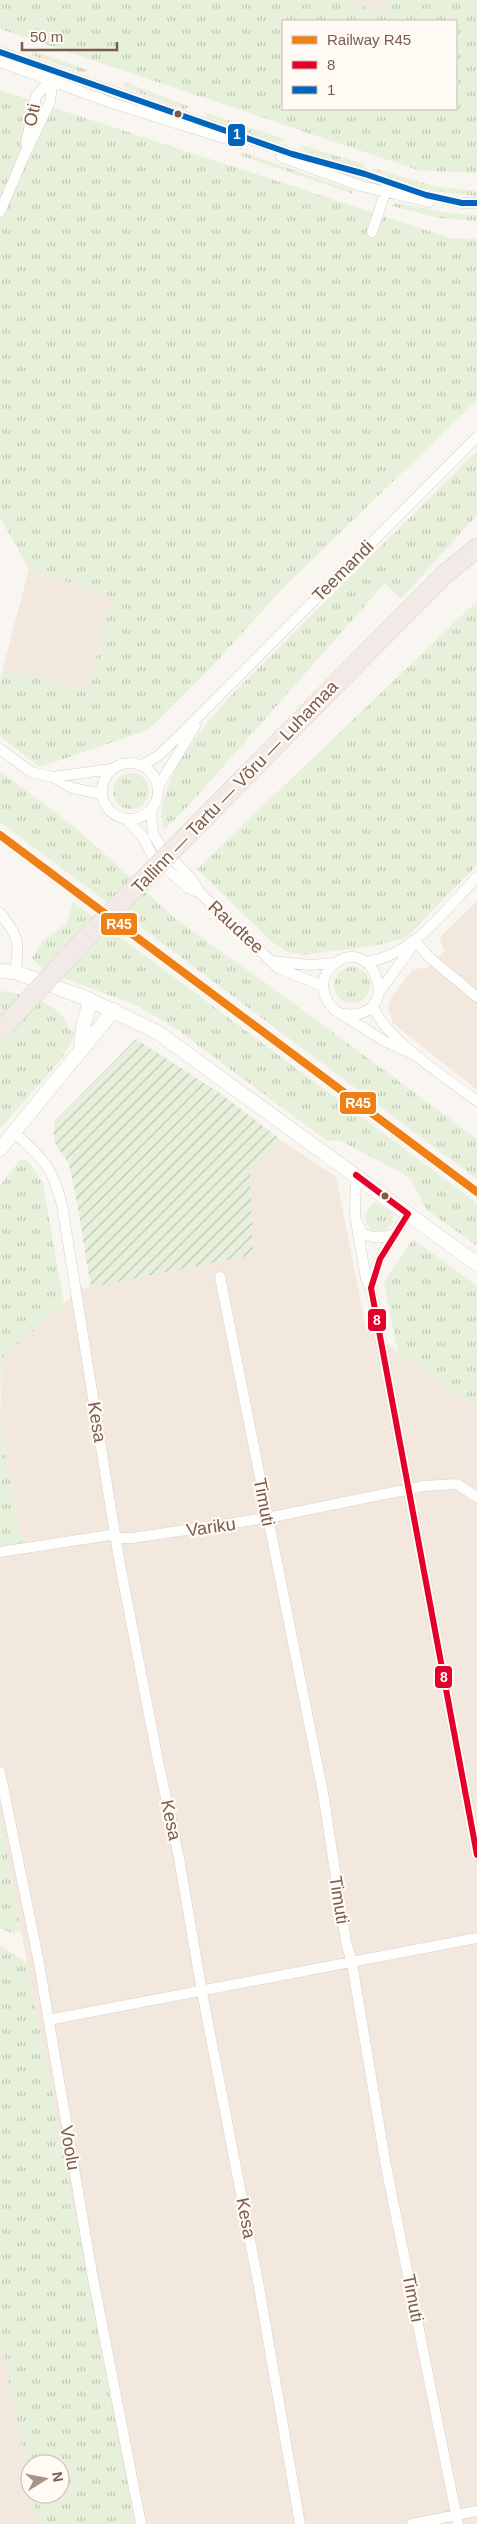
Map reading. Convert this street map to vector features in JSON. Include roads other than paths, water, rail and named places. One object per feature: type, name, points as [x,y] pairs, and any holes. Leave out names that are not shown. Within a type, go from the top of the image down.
[{"type":"highway","points":[[445,574],[477,536]]},
{"type":"highway","points":[[445,574],[477,548]]},
{"type":"highway","name":"Tallinn — Tartu — Võru — Luhamaa","points":[[0,1031],[87,937],[445,574]]},
{"type":"street","points":[[0,52],[53,74],[112,103],[237,142],[361,186],[387,187],[462,203],[477,203]]},
{"type":"street","points":[[0,62],[53,74]]},
{"type":"street","name":"Oti","points":[[24,156],[36,96],[53,74]]},
{"type":"street","name":"Oti","points":[[0,212],[50,102],[53,74]]},
{"type":"street","points":[[387,187],[449,207],[477,209]]},
{"type":"street","points":[[372,232],[387,187]]},
{"type":"street","name":"Teemandi","points":[[142,765],[158,756],[477,437]]},
{"type":"street","name":"Teemandi","points":[[158,787],[184,743],[210,705]]},
{"type":"street","points":[[0,749],[30,772],[53,777],[72,788],[102,794],[102,785],[111,769]]},
{"type":"street","points":[[53,777],[111,769],[126,763],[142,765],[153,774],[158,787]]},
{"type":"street","name":"Raudtee","points":[[158,787],[158,795],[151,810],[153,834],[163,850],[190,877],[201,894],[272,960],[278,968],[323,986]]},
{"type":"street","name":"Raudtee","points":[[102,794],[110,811],[126,819],[143,837],[153,857],[188,888],[201,894]]},
{"type":"street","points":[[126,819],[144,816],[151,810]]},
{"type":"street","points":[[344,1014],[360,1014],[373,1004],[379,992],[415,941],[477,877]]},
{"type":"street","points":[[0,913],[13,930],[20,947],[15,972]]},
{"type":"street","points":[[415,941],[429,957],[477,997]]},
{"type":"street","name":"Raudtee","points":[[272,960],[309,965],[335,963],[351,958],[366,962],[388,957],[415,941]]},
{"type":"street","points":[[366,962],[377,975],[379,992]]},
{"type":"street","points":[[335,963],[324,977],[323,986],[328,1004],[384,1041],[417,1056]]},
{"type":"street","points":[[0,972],[15,972],[90,1000],[157,1032],[477,1264]]},
{"type":"street","points":[[81,1048],[83,1028],[90,1000]]},
{"type":"street","points":[[373,1004],[382,1024],[417,1056],[477,1101]]},
{"type":"street","points":[[0,1148],[81,1048],[95,1036],[114,1010]]},
{"type":"street","name":"Kesa","points":[[13,1131],[44,1160],[55,1177],[62,1205],[116,1538],[158,1761],[179,1858],[202,1992],[259,2287],[300,2524]]},
{"type":"street","points":[[356,1175],[355,1215],[366,1279],[371,1288],[476,1839],[477,1855]]},
{"type":"street","points":[[371,1288],[376,1264],[408,1214]]},
{"type":"street","points":[[355,1215],[362,1233],[370,1237],[384,1238],[395,1234]]},
{"type":"street","name":"Timuti","points":[[220,1276],[323,1793],[346,1942],[352,1963],[386,2166],[457,2520]]},
{"type":"street","name":"Variku","points":[[0,1552],[110,1535],[116,1538],[267,1518],[409,1489],[457,1484],[477,1498]]},
{"type":"street","name":"Voolu","points":[[0,1772],[38,1958],[92,2273],[140,2524]]},
{"type":"street","points":[[48,2020],[477,1938]]},
{"type":"street","points":[[412,2524],[457,2520],[477,2511]]},
{"type":"rail line","name":"R45","points":[[0,835],[477,1192]]}]
